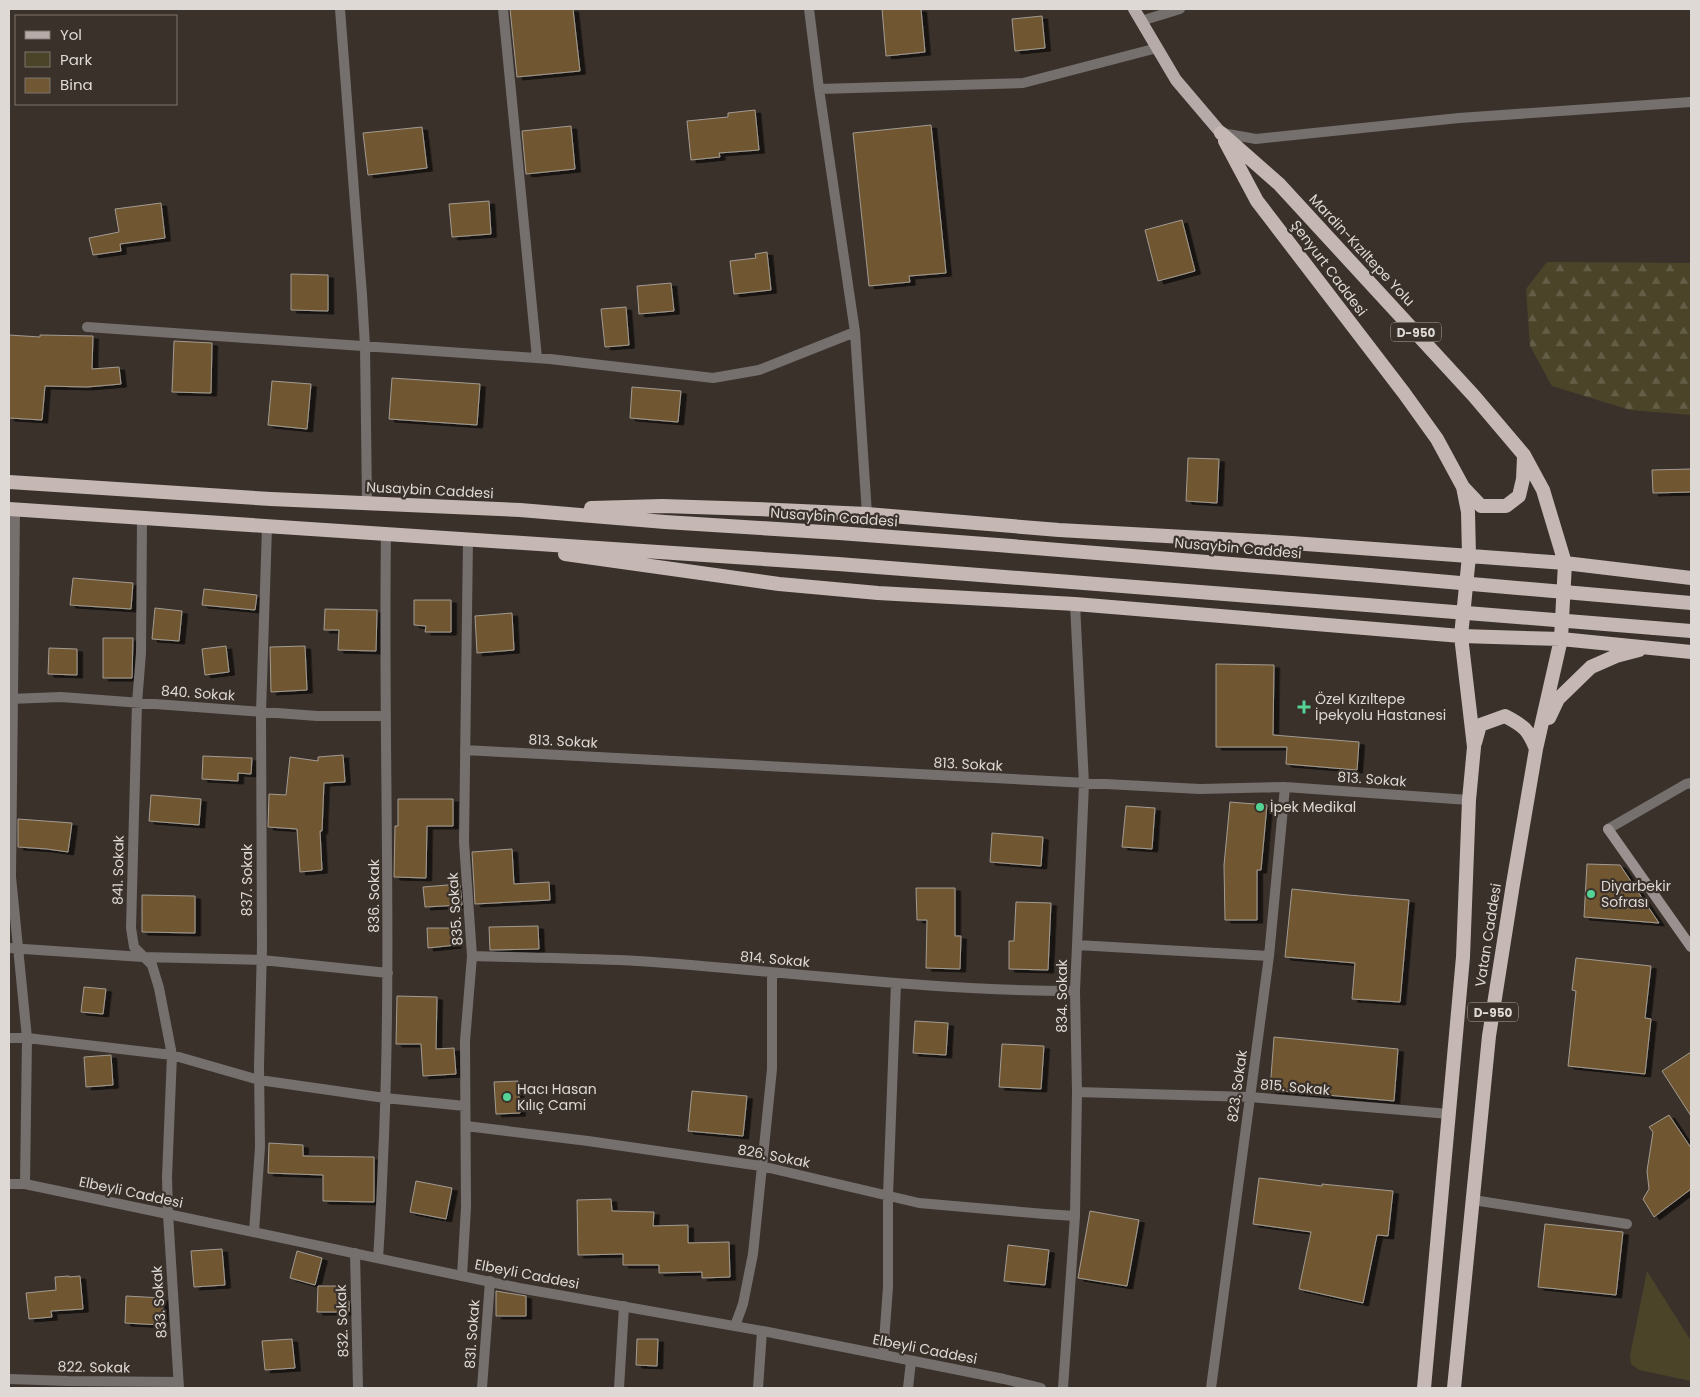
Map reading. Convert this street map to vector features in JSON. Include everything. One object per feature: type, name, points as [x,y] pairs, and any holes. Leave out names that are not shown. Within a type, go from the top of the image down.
[{"type":"highway","name":"Mardin-Kızıltepe Yolu","points":[[1221,133],[1279,184],[1468,388],[1524,455],[1543,490],[1565,563],[1561,639]]},
{"type":"highway","name":"Şenyurt Caddesi","points":[[1221,133],[1257,201],[1437,439],[1463,487],[1468,512],[1469,556]]},
{"type":"highway","points":[[1463,487],[1481,506],[1506,506],[1519,496],[1523,480],[1524,455]]},
{"type":"highway","name":"Nusaybin Caddesi","points":[[9,482],[271,499],[520,510],[904,538],[1691,603]]},
{"type":"highway","points":[[520,510],[662,506],[867,514],[1059,530],[1292,542],[1565,563],[1691,578]]},
{"type":"highway","points":[[12,509],[838,564],[1691,631]]},
{"type":"highway","points":[[468,539],[649,567],[778,584],[878,593],[1075,604],[1461,636],[1561,639],[1691,652]]},
{"type":"highway","name":"D-950","points":[[1461,636],[1469,556]]},
{"type":"highway","name":"Vatan Caddesi","points":[[1424,1388],[1463,957],[1474,747],[1461,636]]},
{"type":"highway","name":"Vatan Caddesi","points":[[1454,1388],[1490,1036],[1512,884],[1536,749],[1561,639]]},
{"type":"highway","points":[[1536,749],[1558,699],[1590,667],[1616,656],[1651,648]]},
{"type":"highway","points":[[1474,747],[1480,726],[1505,716],[1520,724],[1530,733],[1536,749]]},
{"type":"main road","name":"Şenyurt Caddesi","points":[[1134,9],[1176,80],[1221,133]]},
{"type":"main road","points":[[1608,830],[1691,947]]},
{"type":"street","points":[[340,9],[365,346],[367,503]]},
{"type":"street","points":[[503,9],[537,358]]},
{"type":"street","points":[[809,9],[818,89],[855,332],[867,514]]},
{"type":"street","points":[[1141,21],[1180,9]]},
{"type":"street","points":[[818,89],[1023,83],[1157,48]]},
{"type":"street","points":[[1221,133],[1256,139],[1459,118],[1691,102]]},
{"type":"street","points":[[87,327],[537,358],[713,378],[759,370],[855,332]]},
{"type":"street","points":[[12,509],[10,865],[14,948],[27,1038],[25,1184]]},
{"type":"street","name":"841. Sokak","points":[[142,517],[141,653],[137,703],[131,928],[134,947],[152,966],[159,988],[172,1055],[167,1177],[168,1214]]},
{"type":"street","name":"837. Sokak","points":[[254,1232],[260,1147],[259,1080],[262,960],[261,712],[268,527]]},
{"type":"street","name":"836. Sokak","points":[[378,1258],[386,1098],[388,973],[385,716],[386,534]]},
{"type":"street","name":"835. Sokak","points":[[462,1276],[466,1208],[465,1041],[472,956],[464,842],[468,539]]},
{"type":"street","name":"834. Sokak","points":[[1063,1388],[1075,1216],[1077,1092],[1075,991],[1084,784],[1075,604]]},
{"type":"street","name":"840. Sokak","points":[[11,699],[61,697],[317,716],[385,716]]},
{"type":"street","name":"813. Sokak","points":[[464,750],[1084,784],[1200,789],[1285,787],[1470,800]]},
{"type":"street","points":[[1608,830],[1686,784],[1691,783]]},
{"type":"street","name":"823. Sokak","points":[[1212,1388],[1269,956],[1285,787]]},
{"type":"street","points":[[1077,945],[1269,956]]},
{"type":"street","points":[[14,948],[143,956],[262,960],[388,973]]},
{"type":"street","name":"814. Sokak","points":[[472,956],[637,961],[896,983],[1040,991],[1075,991]]},
{"type":"street","points":[[735,1326],[743,1304],[753,1254],[772,1069],[772,972]]},
{"type":"street","points":[[883,1355],[888,1287],[888,1196],[896,983]]},
{"type":"street","points":[[9,1038],[27,1038],[172,1055],[259,1080],[386,1098],[466,1106]]},
{"type":"street","name":"815. Sokak","points":[[1077,1092],[1250,1097],[1450,1114]]},
{"type":"street","name":"826. Sokak","points":[[466,1126],[588,1141],[761,1166],[919,1203],[1075,1216]]},
{"type":"street","name":"Elbeyli Caddesi","points":[[9,1184],[25,1184],[462,1276],[762,1331],[1041,1388]]},
{"type":"street","points":[[1473,1200],[1626,1224]]},
{"type":"street","name":"833. Sokak","points":[[168,1214],[179,1385]]},
{"type":"street","name":"832. Sokak","points":[[355,1253],[358,1388]]},
{"type":"street","name":"831. Sokak","points":[[482,1388],[490,1281]]},
{"type":"street","points":[[619,1388],[624,1306]]},
{"type":"street","points":[[758,1388],[762,1331]]},
{"type":"street","points":[[908,1388],[911,1360]]},
{"type":"street","name":"822. Sokak","points":[[9,1379],[179,1385]]},
{"type":"green space","points":[[1547,262],[1691,263],[1691,415],[1630,410],[1552,386],[1530,346],[1526,289]]},
{"type":"green space","points":[[1647,1271],[1691,1341],[1691,1381],[1639,1370],[1631,1364],[1630,1356]]},
{"type":"building","points":[[510,9],[573,9],[580,71],[517,77]]},
{"type":"building","points":[[882,9],[921,9],[925,52],[886,56]]},
{"type":"building","points":[[1042,16],[1045,48],[1015,51],[1012,19]]},
{"type":"building","points":[[755,110],[759,150],[719,153],[720,157],[691,160],[687,121],[728,117],[728,113]]},
{"type":"building","points":[[931,125],[946,273],[909,276],[910,282],[869,286],[853,133]]},
{"type":"building","points":[[571,126],[575,169],[526,174],[522,131]]},
{"type":"building","points":[[422,127],[427,168],[368,175],[363,133]]},
{"type":"building","points":[[489,201],[491,234],[452,237],[449,204]]},
{"type":"building","points":[[161,203],[165,238],[120,244],[121,251],[93,255],[89,238],[119,232],[115,209]]},
{"type":"building","points":[[1182,220],[1195,271],[1158,281],[1145,230]]},
{"type":"building","points":[[767,252],[771,290],[734,294],[730,261],[756,258],[755,254]]},
{"type":"building","points":[[291,274],[328,275],[328,311],[291,310]]},
{"type":"building","points":[[671,283],[674,311],[639,314],[637,286]]},
{"type":"building","points":[[626,307],[629,345],[605,347],[601,309]]},
{"type":"building","points":[[9,335],[40,337],[40,335],[93,336],[92,369],[119,367],[121,384],[87,387],[45,386],[42,420],[9,418]]},
{"type":"building","points":[[174,341],[212,343],[211,393],[172,392]]},
{"type":"building","points":[[392,378],[480,384],[477,425],[389,419]]},
{"type":"building","points":[[272,381],[311,384],[307,429],[268,425]]},
{"type":"building","points":[[632,387],[681,391],[678,422],[630,418]]},
{"type":"building","points":[[1188,458],[1219,459],[1217,503],[1186,501]]},
{"type":"building","points":[[1691,469],[1691,492],[1653,493],[1652,470]]},
{"type":"building","points":[[73,578],[133,583],[131,609],[70,605]]},
{"type":"building","points":[[204,589],[257,595],[255,610],[202,605]]},
{"type":"building","points":[[414,600],[451,600],[451,632],[425,632],[426,626],[414,625]]},
{"type":"building","points":[[155,608],[182,611],[179,641],[152,639]]},
{"type":"building","points":[[325,609],[377,610],[376,651],[338,650],[339,630],[324,630]]},
{"type":"building","points":[[512,613],[514,650],[477,653],[475,616]]},
{"type":"building","points":[[103,638],[133,638],[132,678],[103,678]]},
{"type":"building","points":[[226,646],[229,672],[205,675],[202,649]]},
{"type":"building","points":[[305,646],[307,690],[271,692],[270,647]]},
{"type":"building","points":[[49,648],[77,649],[77,675],[48,674]]},
{"type":"building","points":[[1216,664],[1274,665],[1273,735],[1359,742],[1357,770],[1286,764],[1287,747],[1216,747]]},
{"type":"building","points":[[343,755],[345,782],[324,783],[322,831],[320,831],[322,870],[300,872],[297,829],[268,827],[269,794],[286,795],[290,757],[318,761],[318,757]]},
{"type":"building","points":[[203,756],[252,758],[251,774],[238,773],[238,781],[202,779]]},
{"type":"building","points":[[151,795],[201,799],[199,825],[149,821]]},
{"type":"building","points":[[398,799],[453,799],[453,826],[427,826],[426,878],[394,877],[395,826],[398,826]]},
{"type":"building","points":[[1230,802],[1267,805],[1261,870],[1257,870],[1257,920],[1225,920],[1224,865]]},
{"type":"building","points":[[1126,806],[1155,808],[1152,849],[1122,847]]},
{"type":"building","points":[[18,819],[72,823],[68,852],[18,847]]},
{"type":"building","points":[[992,833],[1043,837],[1041,866],[990,862]]},
{"type":"building","points":[[512,849],[514,884],[549,882],[550,900],[475,904],[472,852]]},
{"type":"building","points":[[1587,864],[1620,865],[1659,923],[1584,917]]},
{"type":"building","points":[[460,884],[462,905],[425,907],[423,887]]},
{"type":"building","points":[[916,888],[955,888],[955,936],[961,936],[960,969],[926,968],[927,920],[917,920]]},
{"type":"building","points":[[1292,889],[1409,900],[1400,1002],[1352,999],[1355,963],[1285,957]]},
{"type":"building","points":[[142,895],[195,896],[195,933],[142,932]]},
{"type":"building","points":[[1016,902],[1051,903],[1048,970],[1009,969],[1009,941],[1014,941]]},
{"type":"building","points":[[538,926],[539,949],[490,950],[489,927]]},
{"type":"building","points":[[427,928],[455,928],[456,945],[428,948]]},
{"type":"building","points":[[1576,958],[1651,966],[1645,1018],[1651,1019],[1645,1074],[1568,1066],[1576,991],[1572,990]]},
{"type":"building","points":[[84,987],[106,989],[103,1014],[81,1012]]},
{"type":"building","points":[[397,996],[437,997],[436,1049],[454,1048],[456,1074],[423,1076],[421,1044],[396,1044]]},
{"type":"building","points":[[915,1021],[948,1023],[946,1055],[913,1053]]},
{"type":"building","points":[[1274,1037],[1398,1049],[1394,1101],[1270,1090]]},
{"type":"building","points":[[1002,1044],[1044,1046],[1041,1089],[999,1087]]},
{"type":"building","points":[[1691,1052],[1691,1116],[1662,1071]]},
{"type":"building","points":[[111,1055],[113,1085],[86,1087],[84,1057]]},
{"type":"building","name":"Hacı Hasan Kılıç Cami","points":[[518,1081],[520,1113],[496,1114],[494,1082]]},
{"type":"building","points":[[692,1091],[747,1096],[743,1136],[688,1131]]},
{"type":"building","points":[[1669,1115],[1691,1148],[1691,1189],[1654,1217],[1643,1199],[1649,1189],[1647,1171],[1653,1132],[1649,1127]]},
{"type":"building","points":[[269,1143],[303,1145],[303,1156],[374,1157],[374,1202],[323,1201],[323,1175],[268,1173]]},
{"type":"building","points":[[1259,1178],[1322,1186],[1322,1184],[1393,1191],[1388,1236],[1377,1235],[1363,1303],[1299,1289],[1311,1232],[1253,1224]]},
{"type":"building","points":[[416,1181],[452,1188],[446,1219],[410,1212]]},
{"type":"building","points":[[611,1199],[612,1211],[654,1212],[653,1226],[688,1225],[688,1243],[729,1242],[730,1277],[702,1278],[702,1272],[659,1273],[659,1265],[623,1265],[623,1254],[578,1255],[577,1200]]},
{"type":"building","points":[[1090,1211],[1139,1220],[1127,1286],[1078,1278]]},
{"type":"building","points":[[1545,1224],[1623,1232],[1616,1295],[1538,1287]]},
{"type":"building","points":[[1008,1245],[1049,1250],[1045,1285],[1004,1281]]},
{"type":"building","points":[[222,1249],[225,1285],[194,1287],[191,1251]]},
{"type":"building","points":[[297,1251],[322,1258],[315,1285],[290,1278]]},
{"type":"building","points":[[80,1276],[83,1309],[51,1311],[52,1317],[29,1319],[26,1293],[56,1290],[55,1277]]},
{"type":"building","points":[[318,1286],[342,1286],[342,1301],[349,1301],[349,1312],[317,1312]]},
{"type":"building","points":[[496,1291],[526,1296],[526,1316],[496,1316]]},
{"type":"building","points":[[126,1296],[163,1298],[162,1325],[125,1323]]},
{"type":"building","points":[[292,1339],[295,1368],[265,1370],[262,1341]]},
{"type":"building","points":[[637,1339],[658,1339],[657,1366],[636,1365]]},
{"type":"place","name":"Özel Kızıltepe İpekyolu Hastanesi","points":[[1304,707]]},
{"type":"place","name":"İpek Medikal","points":[[1260,807]]},
{"type":"place","name":"Diyarbekir Sofrası","points":[[1591,894]]},
{"type":"place","name":"Hacı Hasan Kılıç Cami","points":[[507,1097]]}]
